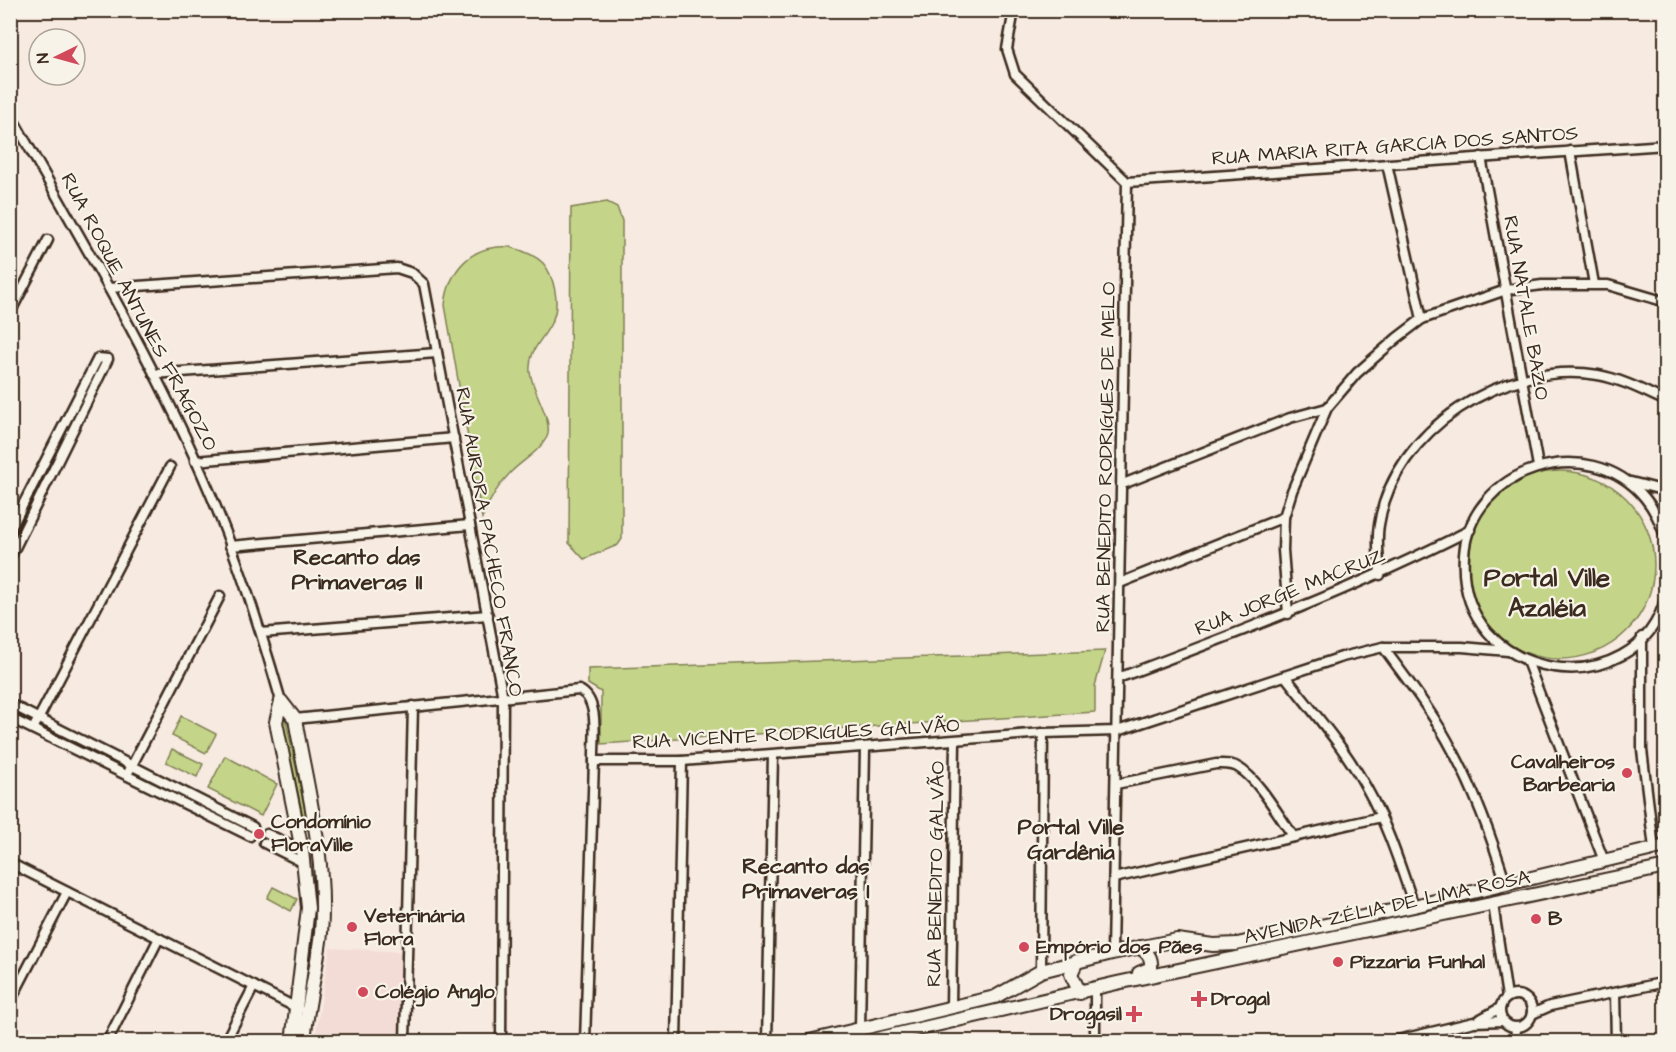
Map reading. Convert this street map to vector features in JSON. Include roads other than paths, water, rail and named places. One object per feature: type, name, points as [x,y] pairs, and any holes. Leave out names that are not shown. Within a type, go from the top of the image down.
[{"type":"main road","name":"RUA ROQUE ANTUNES FRAGOZO","points":[[281,701],[295,719],[316,840],[321,884],[321,933],[302,1010]]},
{"type":"main road","points":[[281,701],[276,722],[305,856]]},
{"type":"main road","name":"RUA ROQUE ANTUNES FRAGOZO","points":[[302,1041],[308,908],[305,856],[316,840]]},
{"type":"main road","name":"AVENIDA ZÉLIA DE LIMA ROSA","points":[[861,1035],[951,1006],[995,997],[1041,970],[1077,961],[1177,940],[1213,945],[1237,944],[1506,885],[1660,847]]},
{"type":"main road","name":"RUA ROQUE ANTUNES FRAGOZO","points":[[305,856],[318,870]]},
{"type":"main road","name":"AVENIDA ZÉLIA DE LIMA ROSA","points":[[805,1041],[861,1035],[1095,990],[1116,983],[1665,867]]},
{"type":"main road","name":"AVENIDA ZÉLIA DE LIMA ROSA","points":[[1116,983],[1125,976],[1146,972],[1151,968],[1150,957],[1139,947]]},
{"type":"main road","points":[[1077,961],[1071,974],[1080,993]]},
{"type":"street","points":[[1014,10],[1006,49],[1016,74],[1126,182]]},
{"type":"street","name":"RUA ROQUE ANTUNES FRAGOZO","points":[[10,114],[109,288],[154,374],[195,462],[230,546],[261,633],[281,701]]},
{"type":"street","name":"RUA MARIA RITA GARCIA DOS SANTOS","points":[[1126,182],[1665,145]]},
{"type":"street","points":[[1570,151],[1594,284]]},
{"type":"street","name":"RUA NATALE BAZO","points":[[1481,157],[1538,466]]},
{"type":"street","points":[[1387,164],[1422,320]]},
{"type":"street","name":"RUA BENEDITO RODRIGUES DE MELO","points":[[1112,953],[1123,484],[1126,182]]},
{"type":"street","points":[[10,313],[48,240]]},
{"type":"street","name":"RUA AURORA PACHECO FRANCO","points":[[109,288],[397,268],[412,273],[424,284],[503,698],[501,1041]]},
{"type":"street","points":[[1288,614],[1284,585],[1284,517],[1292,491],[1327,408],[1357,373],[1422,320],[1506,290],[1594,284],[1635,291],[1665,302]]},
{"type":"street","points":[[154,374],[437,353]]},
{"type":"street","points":[[10,530],[98,358],[101,356],[108,359],[10,558]]},
{"type":"street","points":[[1380,574],[1379,524],[1389,488],[1414,450],[1444,417],[1460,405],[1475,396],[1522,379],[1549,374],[1599,375],[1637,387],[1665,401]]},
{"type":"street","points":[[1123,484],[1290,418],[1327,408]]},
{"type":"street","points":[[195,462],[454,438]]},
{"type":"street","points":[[1665,538],[1658,516],[1644,497],[1626,481],[1599,467],[1568,462],[1538,466],[1516,475],[1496,490],[1481,508],[1470,530],[1464,556],[1465,582],[1472,607],[1485,629],[1508,651],[1527,662],[1542,666],[1571,669],[1600,664],[1626,651],[1642,638],[1655,620],[1665,596]]},
{"type":"street","points":[[33,729],[170,467]]},
{"type":"street","points":[[1626,481],[1665,490]]},
{"type":"street","points":[[1658,516],[1665,499]]},
{"type":"street","points":[[25,502],[36,507]]},
{"type":"street","points":[[1120,583],[1284,517]]},
{"type":"street","points":[[230,546],[470,525]]},
{"type":"street","name":"RUA JORGE MACRUZ","points":[[1118,678],[1288,614],[1380,574],[1470,530]]},
{"type":"street","points":[[127,776],[220,596]]},
{"type":"street","points":[[261,633],[488,615]]},
{"type":"street","points":[[1655,620],[1665,615]]},
{"type":"street","points":[[1642,638],[1642,750],[1660,847]]},
{"type":"street","points":[[1383,647],[1425,705],[1452,749],[1474,794],[1506,885]]},
{"type":"street","name":"RUA VICENTE RODRIGUES GALVÃO","points":[[594,761],[681,761],[1043,733],[1117,731],[1284,676],[1383,647],[1462,647],[1508,651]]},
{"type":"street","points":[[1527,662],[1604,861]]},
{"type":"street","points":[[1284,676],[1337,743],[1366,786],[1381,817],[1414,906]]},
{"type":"street","points":[[295,719],[582,691],[592,708],[594,761],[585,1041]]},
{"type":"street","points":[[10,704],[228,815],[251,832],[224,823],[10,718]]},
{"type":"street","points":[[405,1041],[413,706]]},
{"type":"street","points":[[1041,970],[1043,733]]},
{"type":"street","name":"RUA BENEDITO GALVÃO","points":[[951,1006],[955,741]]},
{"type":"street","points":[[861,1035],[865,748]]},
{"type":"street","points":[[767,1041],[773,755]]},
{"type":"street","points":[[676,1041],[681,761]]},
{"type":"street","points":[[1116,784],[1216,764],[1230,764],[1240,768],[1261,791],[1294,837]]},
{"type":"street","points":[[224,823],[228,815]]},
{"type":"street","points":[[1114,878],[1381,817]]},
{"type":"street","points":[[268,840],[305,856]]},
{"type":"street","points":[[10,863],[302,1010]]},
{"type":"street","points":[[10,1002],[67,892]]},
{"type":"street","points":[[1474,1022],[1500,1008],[1507,997],[1493,904]]},
{"type":"street","points":[[107,1041],[159,938]]},
{"type":"street","points":[[1532,1009],[1665,982]]},
{"type":"street","points":[[225,1041],[254,986]]},
{"type":"street","points":[[1095,990],[1095,1041]]},
{"type":"street","points":[[1615,993],[1616,1041]]},
{"type":"street","points":[[1507,997],[1518,995],[1532,1009]]},
{"type":"street","points":[[1500,1008],[1503,1021]]},
{"type":"street","points":[[1389,1041],[1407,1039],[1474,1022],[1503,1021],[1516,1028],[1525,1025],[1532,1009]]},
{"type":"street","points":[[1515,1041],[1516,1028]]},
{"type":"place","name":"Cavalheiros Barbearia","points":[[1627,773]]},
{"type":"place","name":"Condomínio FloraVille","points":[[259,834]]},
{"type":"place","name":"B","points":[[1536,919]]},
{"type":"place","name":"Veterinária Flora","points":[[352,927]]},
{"type":"place","name":"Empório dos Pães","points":[[1024,947]]},
{"type":"place","name":"Pizzaria Funhal","points":[[1338,962]]},
{"type":"place","name":"Colégio Anglo","points":[[363,992]]},
{"type":"place","name":"Drogal","points":[[1199,999]]},
{"type":"place","name":"Drogasil","points":[[1134,1014]]},
{"type":"district","name":"Recanto das Primaveras II","points":[[357,570]]},
{"type":"district","name":"Portal Ville Azaléia","points":[[1547,593]]},
{"type":"district","name":"Portal Ville Gardênia","points":[[1071,840]]},
{"type":"district","name":"Recanto das Primaveras I","points":[[806,878]]}]
